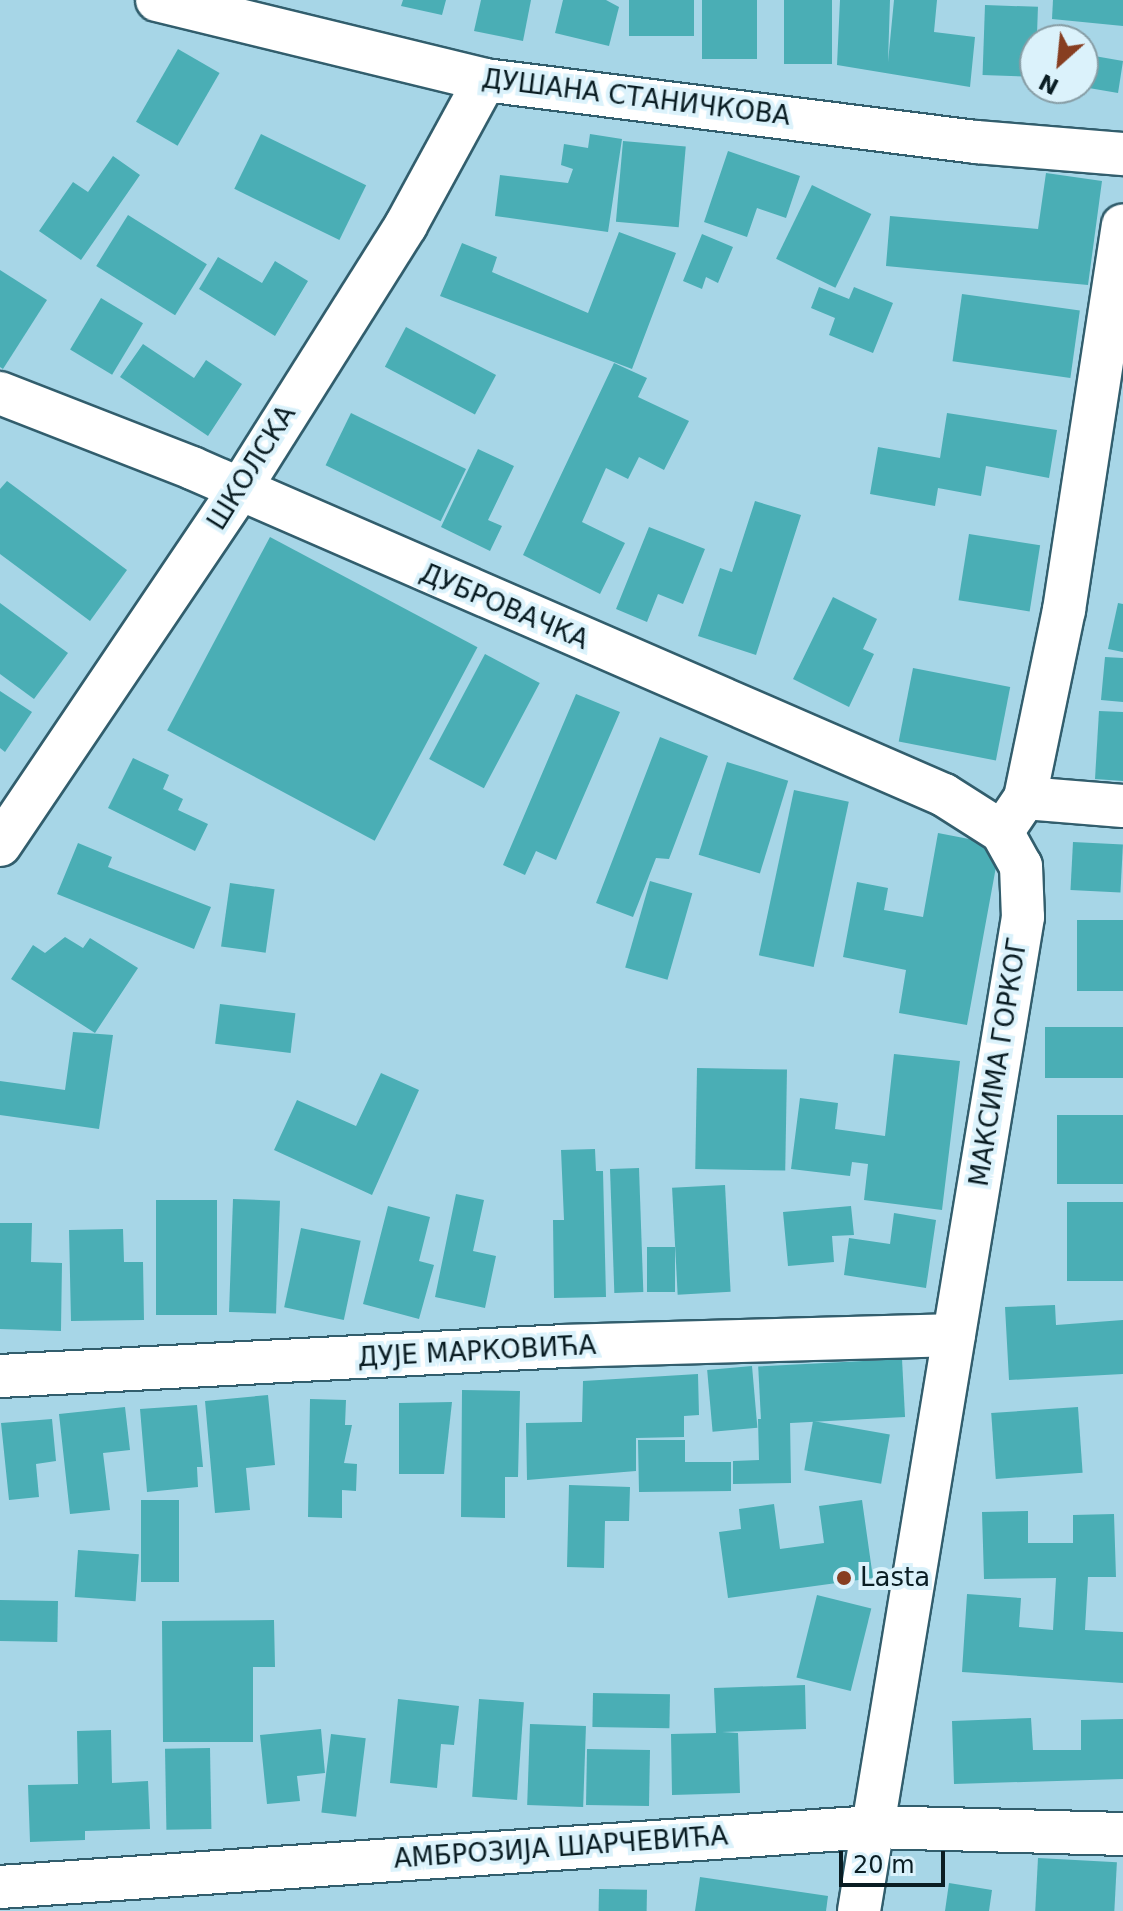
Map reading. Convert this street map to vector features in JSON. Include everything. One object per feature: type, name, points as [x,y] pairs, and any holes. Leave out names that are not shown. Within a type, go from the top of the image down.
[{"type":"street","name":"ДУШАНА СТАНИЧКОВА","points":[[157,0],[485,80],[976,142],[1123,154]]},
{"type":"street","name":"ШКОЛСКА","points":[[0,845],[238,492],[406,225],[485,80]]},
{"type":"street","points":[[1002,832],[1025,798],[1064,610],[1123,225]]},
{"type":"street","name":"ДУБРОВАЧКА","points":[[0,393],[944,795],[1002,832]]},
{"type":"street","points":[[1025,798],[1123,806]]},
{"type":"street","name":"МАКСИМА ГОРКОГ","points":[[859,1911],[1023,917],[1021,866],[1002,832]]},
{"type":"street","name":"ДУЈЕ МАРКОВИЋА","points":[[0,1376],[564,1346],[954,1335]]},
{"type":"street","name":"АМБРОЗИЈА ШАРЧЕВИЋА","points":[[0,1887],[873,1827],[1123,1834]]},
{"type":"building","points":[[403,0],[446,0],[442,15],[401,6]]},
{"type":"building","points":[[481,0],[531,0],[523,41],[474,31]]},
{"type":"building","points":[[563,0],[606,0],[619,7],[609,46],[555,33]]},
{"type":"building","points":[[629,0],[694,0],[694,36],[629,36]]},
{"type":"building","points":[[702,0],[757,0],[757,59],[702,59]]},
{"type":"building","points":[[784,0],[832,0],[832,64],[784,64]]},
{"type":"building","points":[[840,0],[890,0],[888,62],[894,0],[937,0],[934,32],[975,37],[970,87],[837,65]]},
{"type":"building","points":[[1053,0],[1123,0],[1123,26],[1052,19]]},
{"type":"building","points":[[985,5],[1038,7],[1037,24],[1019,24],[1019,76],[983,75]]},
{"type":"building","points":[[178,49],[220,73],[178,146],[136,122]]},
{"type":"building","points":[[1099,57],[1123,61],[1118,93],[1099,90]]},
{"type":"building","points":[[261,134],[366,185],[339,240],[234,189]]},
{"type":"building","points":[[590,134],[622,139],[608,232],[495,216],[500,175],[568,183],[573,169],[561,165],[564,144],[588,148]]},
{"type":"building","points":[[623,141],[686,146],[679,227],[616,222]]},
{"type":"building","points":[[728,151],[800,176],[786,218],[757,208],[747,237],[704,222]]},
{"type":"building","points":[[113,156],[140,175],[81,260],[39,231],[73,182],[88,192]]},
{"type":"building","points":[[1046,173],[1102,181],[1088,285],[886,266],[890,216],[1038,229]]},
{"type":"building","points":[[812,185],[871,214],[835,288],[776,259]]},
{"type":"building","points":[[128,215],[207,264],[175,315],[96,266]]},
{"type":"building","points":[[619,232],[676,253],[632,369],[440,296],[462,243],[497,257],[492,272],[588,313]]},
{"type":"building","points":[[702,234],[733,247],[718,283],[706,277],[702,289],[683,281]]},
{"type":"building","points":[[218,257],[262,283],[275,261],[308,281],[275,336],[199,289]]},
{"type":"building","points":[[0,270],[47,300],[3,369],[0,367]]},
{"type":"building","points":[[819,287],[849,299],[854,287],[893,303],[873,353],[829,335],[835,318],[811,308]]},
{"type":"building","points":[[962,294],[1080,311],[1070,378],[953,361]]},
{"type":"building","points":[[101,298],[143,323],[112,375],[70,349]]},
{"type":"building","points":[[406,327],[496,375],[475,415],[385,367]]},
{"type":"building","points":[[143,344],[194,378],[206,360],[242,384],[208,436],[120,377]]},
{"type":"building","points":[[614,363],[647,378],[638,397],[689,421],[664,470],[639,457],[628,479],[606,468],[582,522],[625,543],[600,594],[523,555]]},
{"type":"building","points":[[351,413],[466,469],[441,521],[326,465]]},
{"type":"building","points":[[947,413],[1057,430],[1049,478],[986,466],[981,496],[938,488],[935,506],[870,494],[878,447],[940,458]]},
{"type":"building","points":[[478,449],[514,466],[488,520],[502,526],[490,551],[441,527]]},
{"type":"building","points":[[7,481],[127,570],[90,621],[0,554],[0,489]]},
{"type":"building","points":[[755,501],[801,515],[756,655],[698,636],[720,568],[732,572]]},
{"type":"building","points":[[649,527],[705,549],[683,604],[658,594],[647,622],[616,609]]},
{"type":"building","points":[[969,534],[1040,545],[1030,611],[959,600]]},
{"type":"building","points":[[270,537],[477,647],[375,841],[167,730]]},
{"type":"building","points":[[833,597],[877,619],[863,649],[874,654],[849,707],[793,679]]},
{"type":"building","points":[[0,603],[68,653],[34,699],[0,674]]},
{"type":"building","points":[[1118,603],[1123,604],[1123,652],[1108,649]]},
{"type":"building","points":[[485,654],[540,683],[484,788],[429,759]]},
{"type":"building","points":[[1105,657],[1123,658],[1123,702],[1101,700]]},
{"type":"building","points":[[913,668],[1010,687],[996,761],[899,742]]},
{"type":"building","points":[[0,691],[32,712],[5,752],[0,748]]},
{"type":"building","points":[[576,694],[620,712],[556,860],[536,851],[525,875],[503,865]]},
{"type":"building","points":[[1099,711],[1123,712],[1123,781],[1095,779]]},
{"type":"building","points":[[660,737],[708,756],[669,859],[656,858],[633,917],[596,903]]},
{"type":"building","points":[[133,758],[169,775],[163,789],[183,799],[178,810],[208,824],[195,851],[108,808]]},
{"type":"building","points":[[727,762],[788,781],[760,873],[699,855]]},
{"type":"building","points":[[794,790],[849,802],[814,967],[759,955]]},
{"type":"building","points":[[938,833],[1000,845],[967,1025],[899,1013],[906,970],[843,957],[857,882],[888,888],[884,910],[923,917]]},
{"type":"building","points":[[1073,842],[1123,845],[1120,893],[1070,890]]},
{"type":"building","points":[[78,843],[112,857],[108,867],[211,907],[194,949],[57,894]]},
{"type":"building","points":[[650,881],[692,893],[667,980],[625,968]]},
{"type":"building","points":[[230,883],[275,889],[266,953],[221,946]]},
{"type":"building","points":[[1077,920],[1123,920],[1123,991],[1077,991]]},
{"type":"building","points":[[65,937],[83,948],[90,938],[138,968],[95,1033],[11,979],[33,945],[45,953]]},
{"type":"building","points":[[220,1004],[295,1013],[291,1053],[215,1044]]},
{"type":"building","points":[[1045,1027],[1123,1027],[1123,1078],[1045,1078]]},
{"type":"building","points":[[73,1032],[113,1035],[99,1129],[0,1115],[0,1081],[65,1090]]},
{"type":"building","points":[[894,1054],[960,1061],[942,1210],[864,1200],[868,1164],[852,1162],[850,1176],[791,1169],[800,1098],[838,1103],[835,1129],[885,1136]]},
{"type":"building","points":[[697,1068],[787,1070],[785,1171],[695,1169]]},
{"type":"building","points":[[381,1073],[419,1090],[372,1195],[274,1150],[297,1100],[356,1126]]},
{"type":"building","points":[[1057,1115],[1123,1115],[1123,1184],[1057,1184]]},
{"type":"building","points":[[595,1149],[596,1171],[603,1171],[606,1297],[554,1298],[553,1220],[564,1220],[561,1150]]},
{"type":"building","points":[[639,1168],[643,1292],[614,1293],[610,1169]]},
{"type":"building","points":[[725,1185],[731,1292],[678,1295],[672,1188]]},
{"type":"building","points":[[456,1194],[484,1200],[473,1251],[496,1256],[485,1308],[435,1297]]},
{"type":"building","points":[[233,1199],[280,1201],[276,1314],[229,1312]]},
{"type":"building","points":[[156,1200],[217,1200],[217,1315],[156,1315]]},
{"type":"building","points":[[1067,1202],[1123,1202],[1123,1281],[1067,1281]]},
{"type":"building","points":[[388,1206],[430,1217],[419,1261],[434,1265],[419,1319],[363,1304]]},
{"type":"building","points":[[851,1206],[854,1235],[832,1236],[834,1262],[788,1266],[783,1212]]},
{"type":"building","points":[[894,1213],[936,1220],[926,1288],[844,1275],[849,1238],[890,1244]]},
{"type":"building","points":[[0,1223],[32,1223],[31,1262],[62,1263],[61,1331],[0,1329]]},
{"type":"building","points":[[301,1228],[361,1241],[344,1320],[284,1307]]},
{"type":"building","points":[[123,1229],[124,1262],[143,1262],[144,1320],[71,1321],[69,1230]]},
{"type":"building","points":[[647,1247],[675,1247],[675,1292],[647,1292]]},
{"type":"building","points":[[1055,1305],[1056,1325],[1123,1320],[1123,1374],[1009,1380],[1005,1307]]},
{"type":"building","points":[[902,1359],[905,1417],[761,1424],[758,1367]]},
{"type":"building","points":[[752,1366],[757,1428],[713,1432],[707,1370]]},
{"type":"building","points":[[698,1374],[699,1415],[684,1416],[684,1437],[636,1438],[636,1471],[527,1480],[526,1423],[582,1422],[583,1381]]},
{"type":"building","points":[[462,1390],[520,1391],[518,1477],[505,1477],[505,1518],[461,1517]]},
{"type":"building","points":[[268,1395],[275,1465],[246,1468],[250,1510],[215,1513],[205,1401]]},
{"type":"building","points":[[310,1399],[346,1400],[345,1425],[352,1425],[344,1463],[357,1464],[356,1491],[342,1490],[342,1518],[308,1517]]},
{"type":"building","points":[[452,1402],[444,1474],[399,1474],[399,1403]]},
{"type":"building","points":[[197,1405],[203,1467],[197,1467],[198,1487],[147,1492],[140,1409]]},
{"type":"building","points":[[125,1407],[130,1450],[103,1453],[110,1510],[70,1514],[59,1414]]},
{"type":"building","points":[[1078,1407],[1083,1473],[996,1479],[991,1413]]},
{"type":"building","points":[[52,1419],[56,1461],[36,1464],[39,1497],[9,1500],[1,1423]]},
{"type":"building","points":[[758,1419],[790,1419],[791,1483],[733,1484],[733,1461],[759,1460]]},
{"type":"building","points":[[813,1421],[890,1435],[881,1484],[804,1470]]},
{"type":"building","points":[[638,1440],[685,1440],[685,1462],[731,1462],[731,1491],[639,1492]]},
{"type":"building","points":[[569,1485],[630,1487],[629,1521],[605,1521],[604,1568],[567,1567]]},
{"type":"building","points":[[141,1500],[179,1500],[179,1582],[141,1582]]},
{"type":"building","points":[[862,1500],[873,1578],[728,1598],[719,1532],[741,1529],[739,1509],[774,1504],[780,1549],[824,1543],[819,1506]]},
{"type":"building","points":[[1028,1511],[1028,1543],[1073,1543],[1073,1515],[1114,1514],[1116,1577],[1088,1577],[1085,1630],[1123,1632],[1123,1683],[962,1672],[967,1594],[1021,1598],[1019,1627],[1053,1630],[1056,1578],[984,1579],[982,1512]]},
{"type":"building","points":[[78,1550],[139,1554],[136,1601],[75,1597]]},
{"type":"building","points":[[817,1595],[871,1609],[851,1691],[796,1677]]},
{"type":"building","points":[[0,1600],[58,1601],[57,1642],[0,1641]]},
{"type":"building","points":[[274,1620],[275,1667],[253,1667],[253,1742],[163,1742],[162,1621]]},
{"type":"building","points":[[805,1685],[806,1729],[722,1732],[738,1733],[740,1793],[672,1795],[671,1734],[716,1733],[714,1688]]},
{"type":"building","points":[[593,1693],[670,1694],[669,1728],[592,1727]]},
{"type":"building","points":[[398,1699],[459,1706],[454,1745],[441,1744],[437,1788],[390,1783]]},
{"type":"building","points":[[479,1699],[524,1702],[517,1800],[472,1797]]},
{"type":"building","points":[[1031,1718],[1033,1750],[1081,1750],[1081,1720],[1123,1719],[1123,1779],[954,1784],[952,1721]]},
{"type":"building","points":[[530,1724],[586,1726],[583,1807],[527,1805]]},
{"type":"building","points":[[321,1729],[325,1773],[297,1776],[300,1801],[267,1804],[260,1735]]},
{"type":"building","points":[[111,1730],[112,1783],[148,1781],[150,1829],[85,1831],[85,1840],[30,1842],[28,1785],[78,1784],[77,1731]]},
{"type":"building","points":[[331,1734],[366,1738],[356,1817],[321,1812]]},
{"type":"building","points":[[210,1748],[211,1829],[166,1830],[165,1749]]},
{"type":"building","points":[[587,1749],[650,1750],[649,1806],[586,1805]]},
{"type":"building","points":[[1038,1858],[1117,1862],[1114,1911],[1035,1911]]},
{"type":"building","points":[[700,1877],[828,1896],[826,1911],[695,1911]]},
{"type":"building","points":[[949,1883],[992,1890],[989,1911],[945,1911]]},
{"type":"building","points":[[599,1889],[647,1890],[647,1911],[599,1911]]},
{"type":"place","name":"Lasta","points":[[844,1578]]}]
